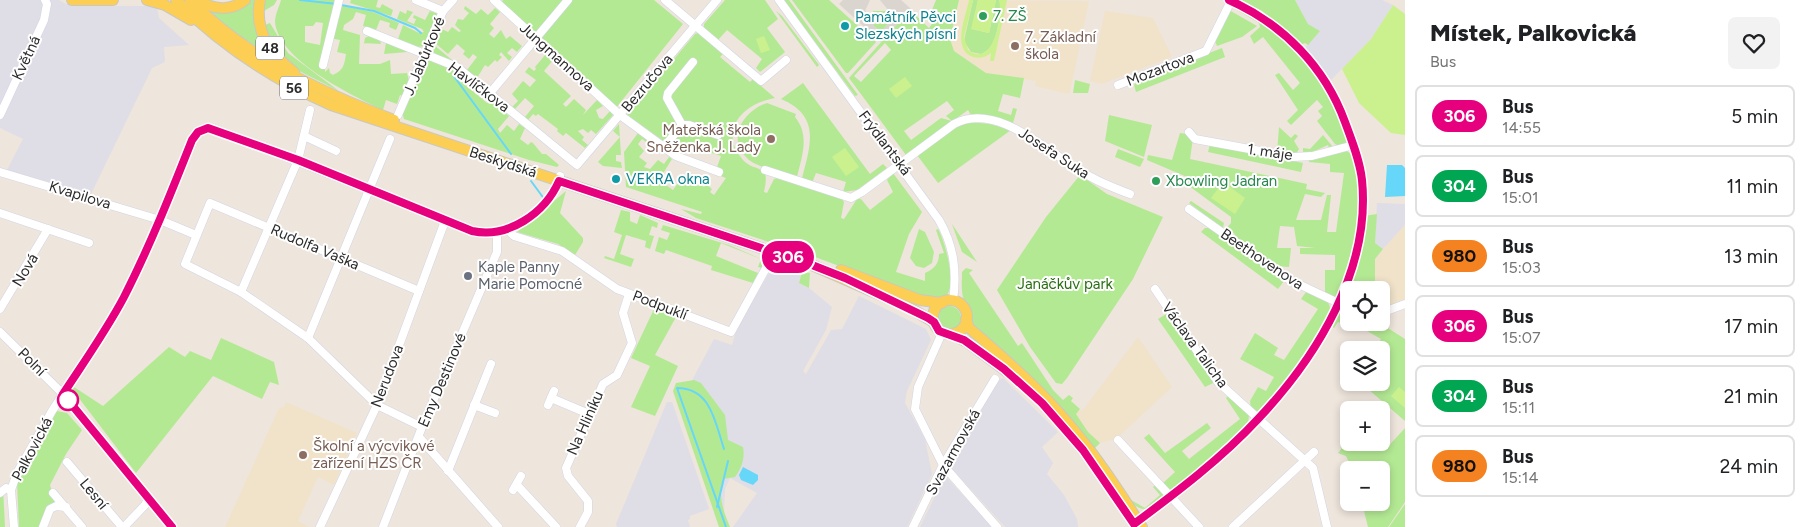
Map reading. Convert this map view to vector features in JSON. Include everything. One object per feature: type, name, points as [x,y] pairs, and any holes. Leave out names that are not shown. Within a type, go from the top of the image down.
[{"type":"main road","points":[[72,0],[113,0]]},
{"type":"main road","points":[[147,0],[165,5],[210,32]]},
{"type":"main road","name":"Beskydská","points":[[176,0],[210,32],[263,70],[331,106],[560,178]]},
{"type":"main road","name":"Beskydská","points":[[190,0],[238,42],[306,83],[401,123],[920,300],[942,303]]},
{"type":"main road","points":[[196,0],[210,6],[225,8],[237,5],[245,0]]},
{"type":"main road","name":"48","points":[[260,0],[258,21],[266,41],[282,62],[306,83]]},
{"type":"main road","name":"Beskydská","points":[[776,250],[845,278],[912,309],[934,322]]},
{"type":"main road","points":[[953,301],[963,307],[969,328],[1009,363],[1060,414],[1101,465],[1138,525]]},
{"type":"main road","name":"56","points":[[942,303],[953,301]]},
{"type":"main road","points":[[934,322],[935,309],[942,303]]},
{"type":"main road","points":[[947,333],[962,328],[966,319]]},
{"type":"main road","name":"56","points":[[934,322],[947,333],[968,342],[1004,369],[1042,403],[1083,450],[1138,525]]},
{"type":"street","name":"Květná","points":[[0,116],[44,20],[47,4],[45,0]]},
{"type":"street","points":[[416,0],[443,11]]},
{"type":"street","name":"J. Jabůrkové","points":[[398,115],[443,11],[453,0]]},
{"type":"street","name":"Jungmannova","points":[[494,0],[620,115],[676,156],[719,172]]},
{"type":"street","points":[[490,93],[568,0]]},
{"type":"street","points":[[665,0],[761,81],[786,60]]},
{"type":"street","name":"Bezručova","points":[[577,165],[717,0]]},
{"type":"street","name":"Frýdlantská","points":[[779,0],[926,200],[948,237],[956,267],[953,301]]},
{"type":"street","points":[[1138,525],[1258,419],[1308,358],[1338,304],[1348,281],[1361,228],[1362,179],[1354,145],[1338,102],[1307,56],[1264,19],[1230,0]]},
{"type":"street","name":"Mozartova","points":[[1118,86],[1206,51],[1230,0]]},
{"type":"street","points":[[323,65],[338,2]]},
{"type":"street","name":"Havlíčkova","points":[[367,31],[457,67],[577,165]]},
{"type":"street","points":[[682,125],[667,98],[668,93],[693,62]]},
{"type":"street","points":[[241,292],[298,160],[310,110]]},
{"type":"street","name":"Josefa Suka","points":[[765,170],[851,198],[954,124],[970,118],[982,119],[1015,128],[1090,177],[1130,194]]},
{"type":"street","points":[[682,125],[689,125],[718,135]]},
{"type":"street","points":[[664,147],[682,125]]},
{"type":"street","name":"Palkovická","points":[[14,527],[11,490],[16,473],[115,312],[160,220],[192,140],[201,130],[212,128],[298,160]]},
{"type":"street","name":"1. máje","points":[[1189,132],[1195,138],[1290,157],[1312,156],[1354,145]]},
{"type":"street","points":[[304,136],[336,151]]},
{"type":"street","points":[[308,338],[390,140]]},
{"type":"street","points":[[298,160],[446,221],[479,232],[508,230],[542,206],[550,198],[560,178]]},
{"type":"street","name":"Kvapilova","points":[[0,172],[160,220]]},
{"type":"street","name":"Rudolfa Vaška","points":[[196,235],[210,203],[419,290]]},
{"type":"street","name":"Beethovenova","points":[[1189,209],[1288,279],[1338,304]]},
{"type":"street","points":[[0,213],[89,243]]},
{"type":"street","points":[[160,220],[196,235],[185,264],[241,292],[308,338],[377,404],[422,427]]},
{"type":"street","name":"Nerudova","points":[[320,527],[377,404],[446,221]]},
{"type":"street","name":"Nová","points":[[0,309],[48,229]]},
{"type":"street","name":"Podpuklí","points":[[508,230],[514,236],[562,251],[617,289],[731,332],[776,250]]},
{"type":"street","name":"Emy Destinové","points":[[383,527],[422,427],[497,252],[497,232]]},
{"type":"street","name":"Václava Talicha","points":[[1155,289],[1216,379],[1313,468],[1327,527]]},
{"type":"street","name":"Na Hliníku","points":[[580,527],[588,512],[588,501],[568,476],[566,468],[603,384],[617,375],[632,343],[623,312],[629,294]]},
{"type":"street","points":[[1390,310],[1405,304]]},
{"type":"street","name":"Polní","points":[[0,332],[63,394],[172,527]]},
{"type":"street","points":[[947,333],[918,386],[915,406],[943,465],[997,527]]},
{"type":"street","points":[[448,472],[490,364]]},
{"type":"street","name":"Svazarmovská","points":[[913,527],[943,465],[995,379]]},
{"type":"street","points":[[551,398],[589,414]]},
{"type":"street","points":[[474,405],[495,413]]},
{"type":"street","points":[[419,437],[498,527]]},
{"type":"street","points":[[1118,440],[1199,527]]},
{"type":"street","points":[[1233,527],[1314,452]]},
{"type":"street","name":"Lesní","points":[[67,462],[123,527],[145,505],[149,498]]},
{"type":"street","points":[[521,476],[515,488],[556,527]]},
{"type":"street","points":[[0,493],[6,488],[11,490]]},
{"type":"street","name":"Lesní","points":[[53,493],[82,527]]},
{"type":"street","name":"Lesní","points":[[43,527],[50,509],[56,506],[66,507]]},
{"type":"shaded area","points":[[0,0],[59,0],[66,4],[81,6],[154,6],[157,7],[159,18],[189,45],[164,47],[165,62],[152,68],[91,194],[7,170],[23,139],[0,128]]},
{"type":"shaded area","points":[[843,0],[870,0],[865,11],[874,17],[874,26],[881,32],[894,17],[880,0],[901,0],[911,9],[881,42],[839,4]]},
{"type":"shaded area","name":"7. Základní škola","points":[[959,0],[1089,1],[1070,92],[1068,94],[1035,86],[1036,81],[986,73],[954,51],[950,39]]},
{"type":"shaded area","points":[[1295,0],[1382,0],[1393,5],[1371,39],[1330,81],[1304,49],[1320,31],[1308,24]]},
{"type":"shaded area","points":[[1105,11],[1153,18],[1172,57],[1102,84],[1090,81]]},
{"type":"shaded area","points":[[1377,203],[1405,204],[1405,225],[1383,249],[1375,243]]},
{"type":"shaded area","points":[[1405,225],[1405,299],[1390,306],[1390,281],[1373,281],[1375,259]]},
{"type":"shaded area","points":[[775,263],[802,272],[799,283],[809,288],[832,307],[826,330],[803,371],[806,374],[831,330],[842,329],[859,296],[926,329],[931,340],[907,391],[905,403],[925,439],[932,474],[907,527],[733,527],[757,493],[730,478],[725,489],[724,511],[717,495],[689,386],[714,339],[732,345],[737,328]]},
{"type":"shaded area","points":[[1138,337],[1172,387],[1116,439],[1100,443],[1088,432],[1076,414],[1080,409],[1082,411]]},
{"type":"shaded area","points":[[1003,378],[1058,432],[1042,447],[1053,463],[1047,474],[1064,495],[1077,519],[1078,527],[1005,527],[948,464],[984,402],[998,381]]},
{"type":"shaded area","name":"Školní a výcvikové zařízení HZS ČR","points":[[286,402],[357,433],[334,485],[318,477],[298,521],[309,527],[225,527],[279,408],[284,407]]},
{"type":"shaded area","points":[[667,402],[672,402],[709,509],[690,516],[688,520],[690,527],[617,527],[616,524]]},
{"type":"shaded area","points":[[945,476],[990,525],[992,527],[920,527]]},
{"type":"green space","points":[[256,0],[273,58],[227,27],[207,9]]},
{"type":"green space","points":[[263,0],[277,0],[274,5],[264,11],[264,18]]},
{"type":"green space","points":[[281,0],[337,0],[329,26],[321,66],[325,67],[325,72],[329,68],[330,73],[333,75],[342,68],[346,54],[337,52],[340,40],[330,38],[341,5],[373,12],[399,23],[396,30],[389,27],[390,23],[380,20],[376,30],[363,26],[366,15],[356,12],[353,19],[344,25],[343,30],[360,35],[359,64],[380,64],[390,60],[391,74],[407,73],[409,81],[403,96],[400,95],[397,104],[386,100],[383,110],[336,86],[303,63],[289,50],[279,36],[275,22]],"holes":[[[316,22],[323,23],[320,45],[305,42],[305,26],[313,26]]]},
{"type":"green space","points":[[351,0],[378,0],[376,7],[380,8],[382,4],[393,10],[391,16],[350,3]]},
{"type":"green space","points":[[503,0],[654,0],[683,24],[616,108],[500,4]]},
{"type":"green space","points":[[725,0],[765,0],[778,19],[767,28],[785,52],[760,72],[756,68],[762,59],[727,30],[718,40],[704,29],[704,24]]},
{"type":"green space","points":[[784,0],[789,0],[858,95],[855,96]]},
{"type":"green space","points":[[792,0],[829,0],[876,42],[846,73]]},
{"type":"green space","points":[[936,0],[959,0],[950,39],[954,51],[986,73],[1024,78],[1020,98],[1003,94],[998,111],[1011,115],[1013,108],[1017,109],[1013,123],[971,115],[968,110],[906,155],[849,78],[910,10],[929,28],[937,17],[935,19],[930,15]],"holes":[[[885,43],[891,50],[861,82],[854,76]],[[947,101],[954,110],[946,116],[952,121],[941,118],[911,140],[904,131]]]},
{"type":"green space","points":[[969,0],[973,0],[964,37],[968,50],[977,54],[984,53],[995,38],[1000,17],[999,0],[1007,0],[994,61],[990,61],[991,53],[987,56],[976,58],[966,53],[963,47],[961,40],[963,23]]},
{"type":"green space","points":[[973,0],[978,0],[972,29],[989,33],[996,0],[999,0],[1001,5],[994,41],[981,54],[971,52],[964,41]]},
{"type":"green space","name":"7. ZŠ","points":[[978,0],[996,0],[989,33],[971,29]]},
{"type":"green space","points":[[1237,0],[1295,0],[1308,24],[1320,31],[1308,45],[1305,43],[1300,45],[1262,11]]},
{"type":"green space","points":[[1393,5],[1405,14],[1405,135],[1391,133],[1359,103],[1342,69],[1371,39]]},
{"type":"green space","points":[[465,6],[476,14],[481,9],[488,15],[495,8],[500,12],[490,24],[494,28],[489,34],[494,38],[501,30],[506,39],[510,36],[522,46],[517,52],[512,48],[507,53],[512,57],[509,61],[501,52],[499,55],[502,57],[497,62],[495,60],[488,67],[485,65],[477,78],[467,70],[477,57],[473,54],[469,59],[463,54],[465,51],[457,44],[448,54],[435,43],[442,29],[448,32],[452,27],[459,32],[461,31],[455,25],[458,19],[463,20],[469,13],[464,9]]},
{"type":"green space","points":[[1235,6],[1276,32],[1300,53],[1310,65],[1335,102],[1349,138],[1346,144],[1339,146],[1335,144],[1317,121],[1322,116],[1318,111],[1323,107],[1317,100],[1291,125],[1287,121],[1298,110],[1275,75],[1279,73],[1293,90],[1300,83],[1263,37],[1254,44],[1250,36],[1260,27],[1259,23],[1232,7]]},
{"type":"green space","points":[[407,10],[413,12],[407,21],[414,24],[416,19],[413,18],[414,15],[425,20],[430,11],[438,14],[425,46],[418,47],[398,39],[403,25],[419,33],[424,32],[422,29],[397,19],[400,11],[406,14]]},
{"type":"green space","points":[[1229,10],[1257,26],[1242,37],[1217,46],[1215,41]]},
{"type":"green space","points":[[776,11],[782,16],[819,65],[817,67]]},
{"type":"green space","points":[[873,11],[888,11],[894,17],[881,32],[874,26]]},
{"type":"green space","points":[[264,21],[265,25],[270,23],[288,53],[339,91],[299,71],[282,56],[264,30]]},
{"type":"green space","points":[[698,33],[723,54],[720,57],[750,82],[753,79],[775,98],[764,101],[744,112],[734,129],[733,138],[736,149],[743,160],[765,173],[764,192],[767,193],[774,179],[777,178],[842,199],[844,202],[841,218],[844,219],[857,199],[861,199],[870,210],[893,192],[887,180],[893,173],[922,212],[909,234],[896,272],[925,281],[925,273],[935,266],[939,254],[944,253],[936,230],[938,229],[947,254],[951,275],[948,293],[944,298],[928,299],[815,257],[696,218],[681,209],[701,214],[702,212],[626,187],[624,152],[638,133],[650,142],[649,144],[642,139],[638,144],[644,151],[639,157],[647,163],[644,167],[650,169],[658,160],[664,164],[669,157],[672,159],[659,180],[673,190],[678,183],[681,185],[687,176],[691,176],[704,187],[706,184],[712,189],[710,192],[714,195],[726,178],[718,175],[716,170],[721,156],[679,142],[675,151],[671,143],[665,142],[627,115],[695,34]]},
{"type":"green space","points":[[371,35],[380,40],[381,44],[364,43],[365,38]]},
{"type":"green space","points":[[764,36],[770,50],[761,53],[756,39]]},
{"type":"green space","points":[[386,43],[407,51],[407,52],[384,54]]},
{"type":"green space","points":[[434,45],[463,69],[434,53],[432,49]]},
{"type":"green space","points":[[1222,48],[1225,57],[1136,92],[1134,85],[1138,81]]},
{"type":"green space","points":[[546,54],[553,60],[544,71],[571,96],[563,104],[566,107],[574,99],[586,110],[583,115],[597,100],[603,106],[596,110],[599,118],[603,119],[610,111],[613,115],[596,134],[591,130],[588,133],[583,129],[578,131],[584,137],[582,140],[588,145],[585,148],[566,133],[563,136],[557,131],[558,129],[538,114],[536,116],[533,114],[528,120],[525,117],[534,106],[525,98],[515,109],[512,107],[518,101],[512,94],[523,81],[530,87],[536,80],[525,72],[529,67],[534,71]]},
{"type":"green space","points":[[430,60],[453,68],[466,77],[462,81],[464,84],[487,103],[490,100],[509,116],[498,129],[500,133],[507,125],[514,131],[519,124],[525,128],[520,139],[528,145],[531,142],[533,143],[542,154],[546,154],[559,165],[557,167],[529,160],[404,119],[402,112],[426,62]]},
{"type":"green space","points":[[905,77],[912,86],[896,98],[889,89]]},
{"type":"green space","points":[[1075,80],[1090,84],[1088,93],[1073,93]]},
{"type":"green space","points":[[803,83],[870,174],[883,164],[887,168],[857,190],[843,192],[846,182],[816,173],[812,183],[802,179],[810,144],[808,123],[803,114],[794,106],[781,99]]},
{"type":"green space","name":"Mateřská škola Sněženka J. Lady","points":[[767,103],[796,114],[795,117],[800,124],[804,138],[803,154],[797,177],[754,163],[742,152],[738,144],[738,135],[744,119],[758,107]]},
{"type":"green space","points":[[1109,115],[1152,125],[1144,157],[1105,141]]},
{"type":"green space","points":[[970,122],[990,124],[1011,130],[938,183],[917,155],[956,127]]},
{"type":"green space","points":[[619,124],[620,137],[613,131]]},
{"type":"green space","points":[[1279,127],[1291,138],[1295,134],[1298,136],[1294,141],[1299,149],[1296,154],[1277,153]]},
{"type":"green space","points":[[1180,133],[1188,134],[1193,138],[1190,159],[1307,184],[1306,189],[1325,193],[1321,197],[1305,194],[1296,220],[1321,220],[1327,195],[1331,195],[1327,232],[1336,232],[1344,173],[1330,172],[1330,164],[1309,162],[1309,158],[1345,150],[1353,155],[1358,191],[1357,227],[1350,262],[1343,281],[1340,281],[1340,289],[1337,296],[1334,298],[1325,293],[1325,270],[1335,270],[1335,255],[1300,254],[1300,248],[1315,248],[1297,246],[1294,227],[1280,226],[1277,248],[1291,248],[1289,267],[1275,266],[1259,252],[1234,236],[1235,234],[1229,229],[1225,230],[1231,223],[1231,217],[1185,183],[1187,177],[1147,160],[1148,155],[1172,160]]},
{"type":"green space","points":[[1323,135],[1333,147],[1329,148],[1328,145],[1308,154],[1303,152],[1303,148],[1310,149]]},
{"type":"green space","points":[[620,137],[621,155],[616,155],[616,161],[621,162],[622,168],[603,166],[598,162]]},
{"type":"green space","points":[[1210,144],[1303,163],[1301,172],[1208,152]]},
{"type":"green space","points":[[845,148],[859,167],[846,176],[832,157]]},
{"type":"green space","points":[[1118,149],[1144,159],[1140,167],[1115,157]]},
{"type":"green space","name":"Janáčkův park","points":[[1080,175],[1107,194],[1163,217],[1133,279],[1062,384],[1056,383],[1030,347],[997,290],[1046,217]]},
{"type":"green space","points":[[1223,182],[1245,198],[1235,214],[1211,198]]},
{"type":"green space","points":[[566,191],[560,213],[583,238],[583,242],[575,255],[558,244],[517,232]]},
{"type":"green space","points":[[1191,201],[1224,223],[1223,228],[1189,203]]},
{"type":"green space","points":[[621,210],[630,212],[630,221],[637,224],[640,215],[658,223],[657,228],[652,226],[649,235],[654,236],[650,249],[645,247],[646,241],[626,235],[620,254],[634,259],[631,267],[604,258],[605,256],[614,259],[622,235],[614,232]]},
{"type":"green space","points":[[1377,214],[1375,243],[1383,249],[1375,259],[1375,281],[1350,281],[1359,252],[1364,216]]},
{"type":"green space","points":[[952,224],[977,262],[962,252]]},
{"type":"green space","points":[[663,225],[729,245],[766,261],[762,268],[758,267],[761,259],[721,243],[716,256],[758,273],[753,283],[711,270],[712,266],[666,250],[664,254],[655,251],[659,237],[667,240],[670,233],[661,230]]},
{"type":"green space","points":[[1205,228],[1211,228],[1284,281],[1278,289],[1201,232]]},
{"type":"green space","points":[[919,229],[925,232],[934,252],[932,263],[924,268],[916,266],[910,258]]},
{"type":"green space","points":[[966,268],[973,270],[969,273],[1018,346],[1022,343],[1053,390],[1063,400],[1069,395],[1073,398],[1071,401],[1080,409],[1076,414],[1088,432],[1100,443],[1095,448],[1105,461],[1103,462],[972,325],[962,291],[962,272]]},
{"type":"green space","points":[[802,272],[810,273],[809,288],[799,283]]},
{"type":"green space","points":[[1306,292],[1328,302],[1331,310],[1296,368],[1260,412],[1251,410],[1250,401],[1258,387],[1266,391],[1274,377],[1240,359],[1255,333],[1278,348],[1274,355],[1284,360],[1318,309],[1301,299]]},
{"type":"green space","points":[[949,306],[954,307],[960,313],[960,323],[954,329],[949,330],[944,329],[938,323],[937,318],[938,313],[944,307]]},
{"type":"green space","points":[[654,309],[676,317],[655,355],[678,366],[655,416],[631,407],[650,366],[631,358]]},
{"type":"green space","points":[[1340,312],[1340,323],[1338,322],[1334,328],[1331,326]]},
{"type":"green space","points":[[1168,313],[1215,382],[1205,387],[1158,319]]},
{"type":"green space","points":[[1390,329],[1405,339],[1405,421],[1390,408],[1390,401],[1382,401],[1370,391],[1390,391],[1390,341],[1380,341],[1381,339],[1367,331],[1390,331]]},
{"type":"green space","points":[[221,338],[274,362],[279,385],[270,382],[262,399],[213,376],[136,473],[72,389],[74,387],[103,406],[169,347],[185,357],[190,351],[211,360]]},
{"type":"green space","points":[[694,380],[701,383],[725,415],[728,440],[743,447],[744,451],[742,463],[735,477],[723,479],[722,503],[730,527],[719,527],[673,391],[676,383]]},
{"type":"green space","points":[[1399,387],[1405,392],[1405,408],[1391,396]]},
{"type":"green space","points":[[1228,396],[1249,415],[1248,424],[1173,490],[1167,490],[1162,484],[1175,472],[1144,438],[1149,434],[1165,453],[1207,423],[1211,428],[1182,451],[1189,459],[1240,419],[1226,398]]},
{"type":"green space","points":[[57,411],[67,413],[82,430],[66,454],[50,485],[55,502],[47,509],[41,527],[19,527],[17,483]]},
{"type":"green space","points":[[1405,428],[1405,502],[1388,527],[1368,527],[1364,511],[1390,511],[1390,461],[1348,461],[1346,456],[1338,453],[1340,450],[1390,451],[1390,444]]},
{"type":"green space","points":[[1107,464],[1131,500],[1145,508],[1160,495],[1153,487],[1156,485],[1164,495],[1163,498],[1147,509],[1134,505],[1118,485],[1105,465]]},
{"type":"green space","points":[[3,486],[5,527],[0,527],[0,492]]},
{"type":"green space","points":[[1405,504],[1405,527],[1389,527]]},
{"type":"water","points":[[1387,165],[1402,165],[1405,168],[1405,196],[1385,197]]},
{"type":"water","points":[[743,467],[758,475],[758,480],[753,485],[741,480],[739,475]]},
{"type":"waterway","points":[[300,0],[337,4]]},
{"type":"waterway","points":[[341,5],[374,11],[415,28],[421,33]]},
{"type":"waterway","points":[[453,75],[511,154]]},
{"type":"waterway","points":[[531,181],[545,200]]},
{"type":"waterway","points":[[724,449],[710,408],[704,400],[697,394],[677,388],[726,527]]},
{"type":"waterway","points":[[717,507],[728,461]]},
{"type":"bus line","name":"306","points":[[172,527],[63,394],[107,327],[124,296],[160,220],[192,140],[198,132],[205,128],[212,128],[298,160],[472,231],[484,233],[506,231],[513,228],[527,219],[550,198],[559,181],[812,265],[845,278],[919,313],[934,322],[942,333],[952,334],[964,340],[1014,376],[1042,403],[1076,441],[1134,524],[1156,509],[1258,419],[1308,358],[1338,304],[1348,281],[1360,233],[1362,179],[1354,145],[1338,102],[1303,52],[1264,19],[1246,7],[1229,0]]},
{"type":"place","name":"7. ZŠ","points":[[983,16]]},
{"type":"place","name":"Památník Pěvci Slezských písní","points":[[845,26]]},
{"type":"place","name":"7. Základní škola","points":[[1015,46]]},
{"type":"place","name":"Mateřská škola Sněženka J. Lady","points":[[771,139]]},
{"type":"place","name":"VEKRA okna","points":[[616,179]]},
{"type":"place","name":"Xbowling Jadran","points":[[1156,181]]},
{"type":"place","name":"Kaple Panny Marie Pomocné","points":[[468,276]]},
{"type":"place","name":"Školní a výcvikové zařízení HZS ČR","points":[[303,455]]}]
